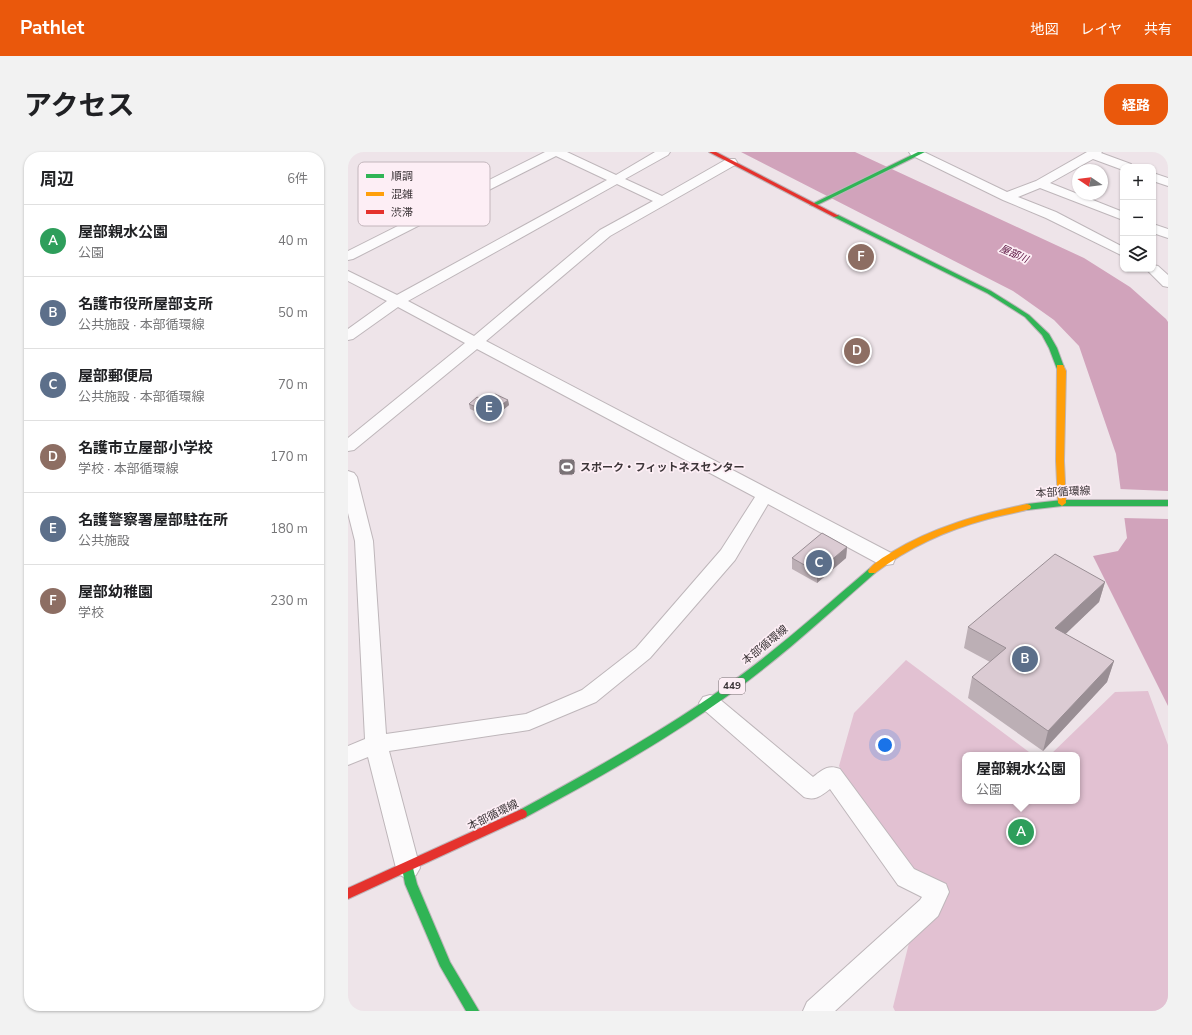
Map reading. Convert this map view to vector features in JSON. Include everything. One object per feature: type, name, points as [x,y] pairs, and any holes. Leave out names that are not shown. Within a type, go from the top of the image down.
[{"type":"main road","points":[[712,152],[813,205],[989,292],[1026,316],[1045,334],[1053,348],[1062,371],[1060,461],[1062,503]]},
{"type":"main road","points":[[813,205],[898,165],[919,153]]},
{"type":"main road","name":"本部循環線","points":[[348,894],[510,821],[574,786],[710,702],[773,654],[886,559],[922,540],[952,526],[986,516],[1031,506],[1062,503],[1168,503]]},
{"type":"main road","points":[[408,868],[411,884],[446,966],[473,1011]]},
{"type":"street","points":[[490,184],[554,152]]},
{"type":"street","points":[[557,152],[663,201]]},
{"type":"street","points":[[348,336],[397,301],[543,221],[664,152]]},
{"type":"street","points":[[919,153],[1006,197],[1051,216],[1120,250]]},
{"type":"street","points":[[1006,197],[1040,184],[1094,153],[1120,164]]},
{"type":"street","points":[[348,446],[476,342],[605,233],[732,162]]},
{"type":"street","points":[[1156,178],[1168,182]]},
{"type":"street","points":[[1040,184],[1120,215]]},
{"type":"street","points":[[348,256],[407,226]]},
{"type":"street","points":[[1156,229],[1168,234]]},
{"type":"street","points":[[1156,272],[1168,282]]},
{"type":"street","points":[[348,275],[764,496],[886,559]]},
{"type":"street","points":[[348,477],[364,541],[376,744],[408,868]]},
{"type":"street","points":[[348,756],[376,744],[529,722],[589,696],[643,653],[713,573],[728,555],[764,496]]},
{"type":"street","points":[[710,702],[812,790],[832,775],[906,877],[937,892],[929,908],[816,1011]]},
{"type":"shaded area","points":[[906,660],[1029,752],[962,752],[962,804],[1080,804],[1080,752],[1053,752],[1115,692],[1148,691],[1168,745],[1168,1011],[895,1011],[893,1007],[923,887],[866,821],[839,766],[854,713]]},
{"type":"water","name":"屋部川","points":[[741,152],[855,152],[1084,258],[1130,287],[1166,319],[1168,322],[1168,706],[1093,556],[1118,551],[1127,538],[1116,454],[1079,346],[1054,320],[1013,291]]},
{"type":"pier","points":[[1119,489],[1168,491],[1168,519],[1122,518]]},
{"type":"building","points":[[495,394],[508,400],[491,413],[469,404],[477,397],[486,401]]},
{"type":"building","points":[[822,533],[847,547],[817,572],[792,558]]},
{"type":"building","points":[[1055,554],[1105,582],[1055,628],[1114,661],[1048,731],[972,677],[1006,648],[968,627]]},
{"type":"traffic: fast","points":[[813,205],[922,152]]},
{"type":"traffic: fast","points":[[836,216],[989,292],[1027,316],[1045,334],[1053,348],[1060,367]]},
{"type":"traffic: fast","points":[[1027,507],[1062,503],[1168,503]]},
{"type":"traffic: fast","points":[[522,814],[594,775],[710,703],[772,656],[872,571]]},
{"type":"traffic: fast","points":[[408,868],[411,884],[446,966],[473,1011]]},
{"type":"traffic: slow","points":[[1060,367],[1062,371],[1060,461],[1062,503]]},
{"type":"traffic: slow","points":[[872,571],[889,558],[925,538],[965,523],[1006,511],[1027,507]]},
{"type":"traffic: jam","points":[[712,152],[836,216]]},
{"type":"traffic: jam","points":[[348,894],[522,814]]},
{"type":"place","name":"屋部幼稚園","points":[[861,257]]},
{"type":"place","name":"名護市立屋部小学校","points":[[857,351]]},
{"type":"place","name":"名護警察署屋部駐在所","points":[[489,408]]},
{"type":"place","name":"スポーク・フィットネスセンター","points":[[567,467]]},
{"type":"place","name":"屋部郵便局","points":[[819,563]]},
{"type":"place","name":"名護市役所屋部支所","points":[[1025,659]]},
{"type":"place","name":"屋部親水公園","points":[[1021,832]]}]
